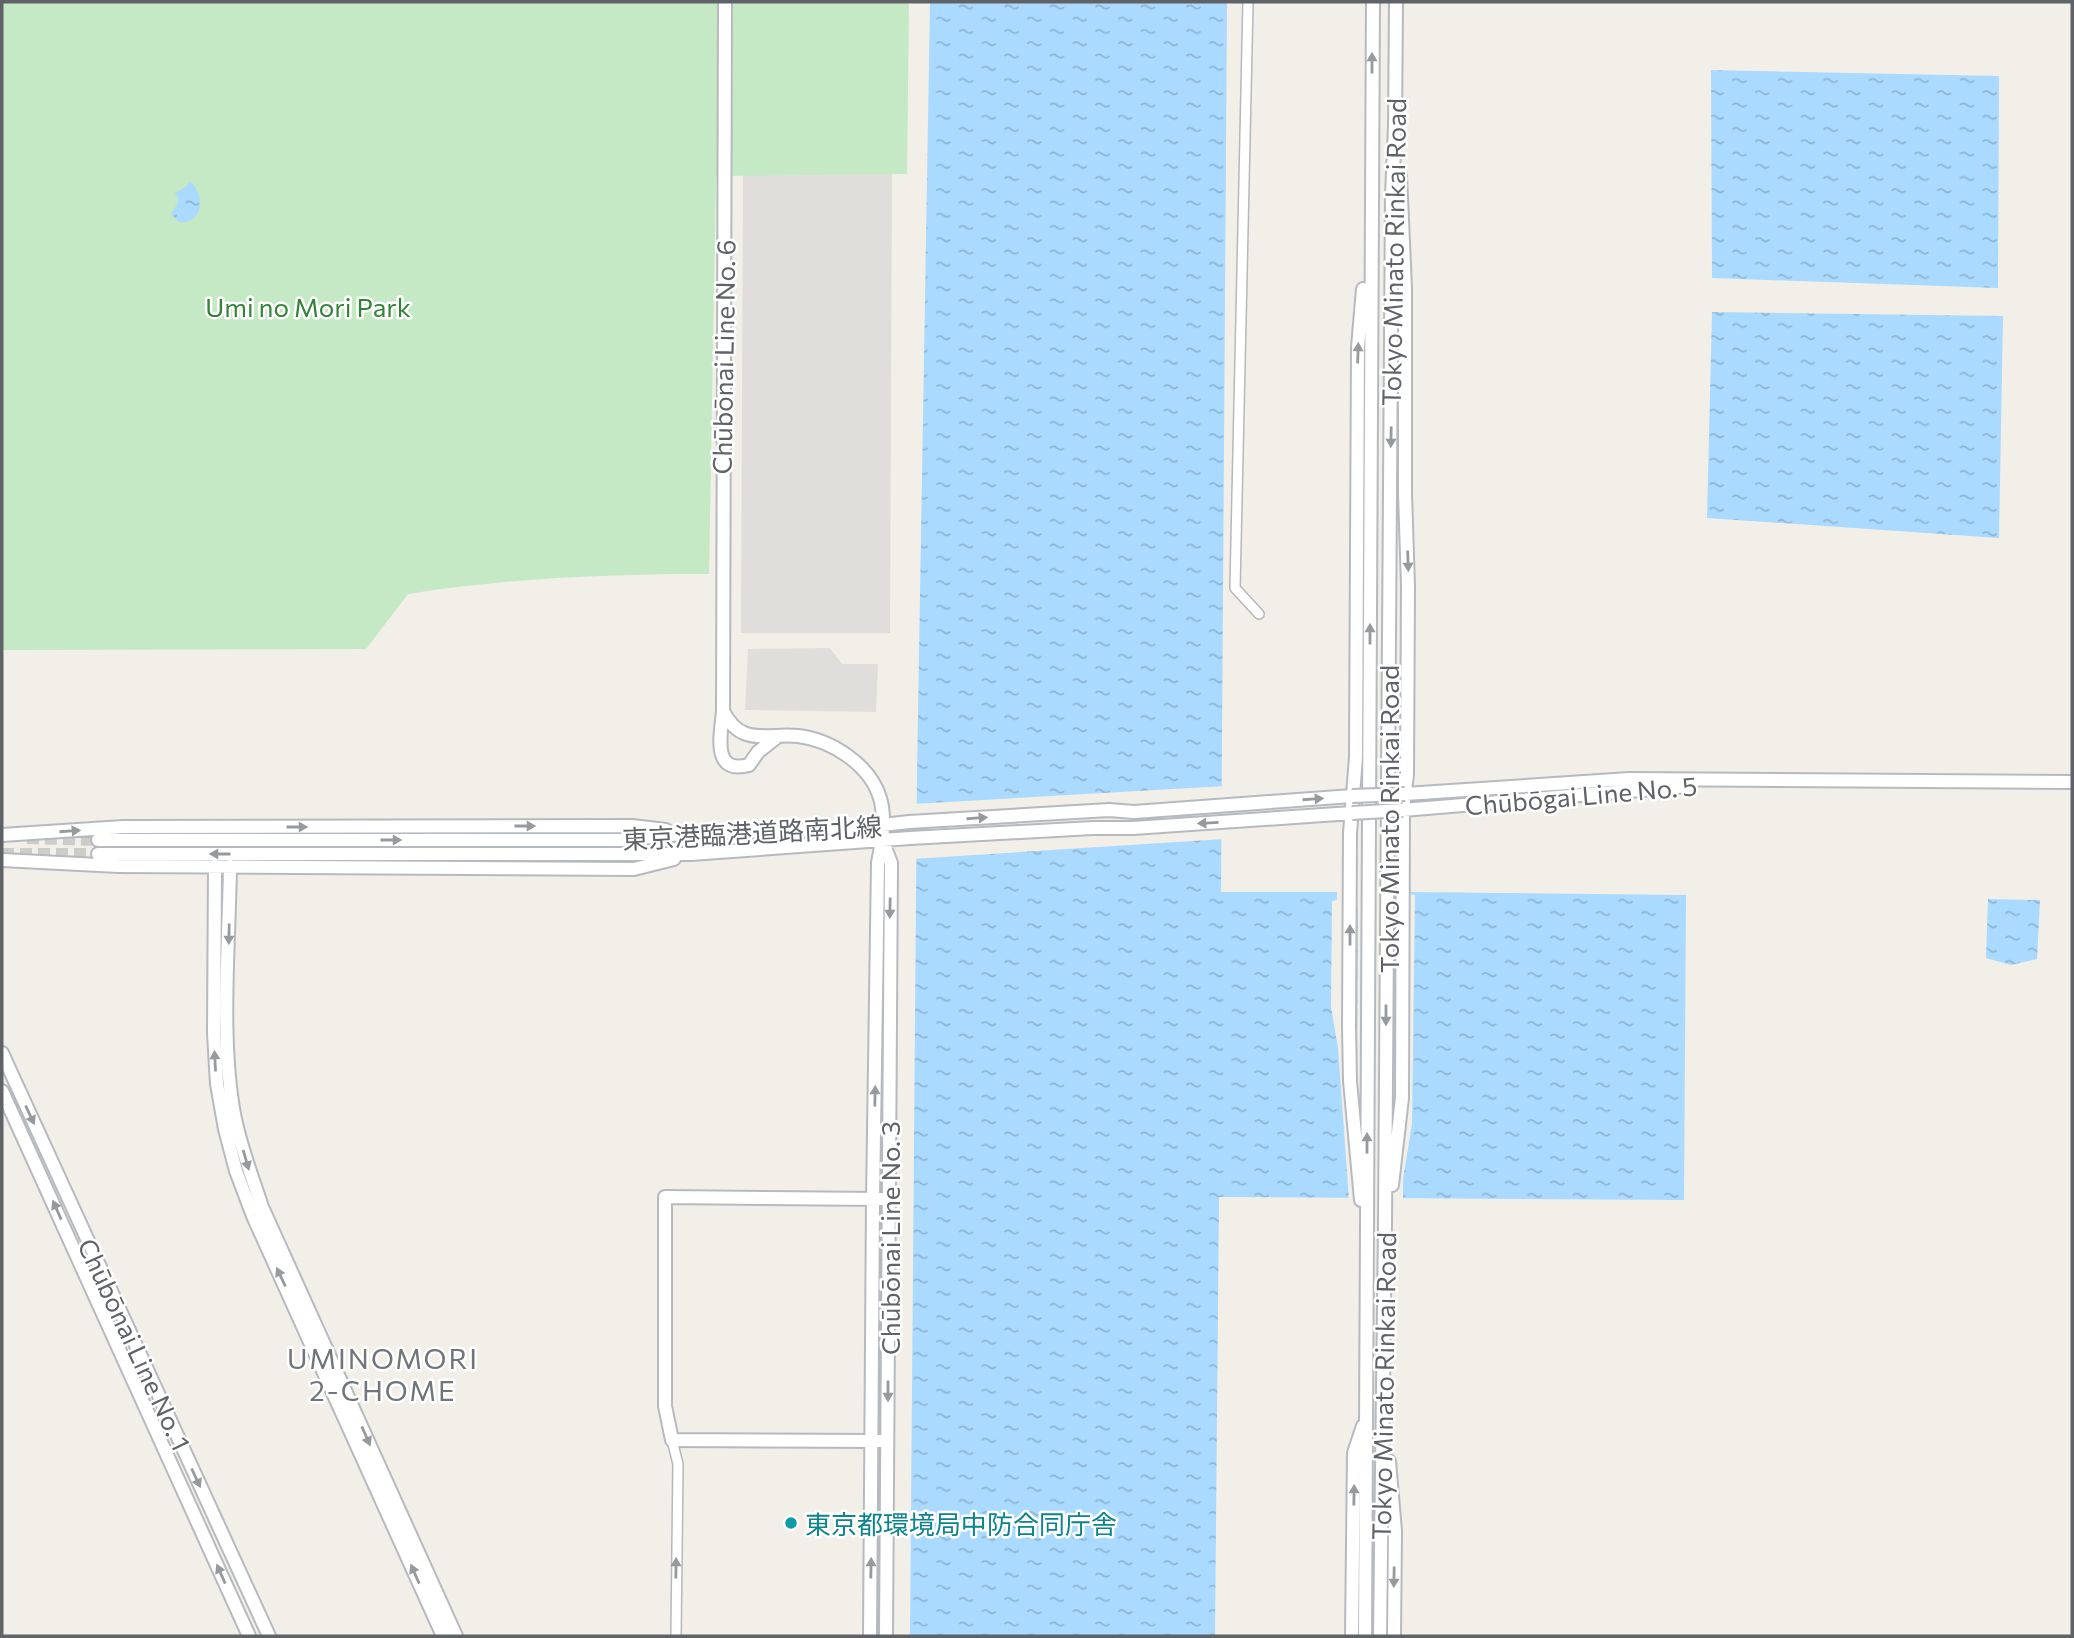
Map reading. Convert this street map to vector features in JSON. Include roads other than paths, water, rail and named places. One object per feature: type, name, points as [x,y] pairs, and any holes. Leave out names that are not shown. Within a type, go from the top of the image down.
[{"type":"street","name":"Chūbōnai Line No. 6","points":[[722,742],[725,2]]},
{"type":"street","points":[[1248,2],[1236,587],[1259,614]]},
{"type":"street","name":"Tokyo Minato Rinkai Road","points":[[1365,1636],[1373,2]]},
{"type":"street","name":"Tokyo Minato Rinkai Road","points":[[1380,1636],[1392,195],[1396,2]]},
{"type":"street","points":[[1385,1225],[1402,1098],[1408,599],[1405,288],[1400,152],[1395,126]]},
{"type":"street","points":[[1366,1240],[1358,1182],[1350,1081],[1352,796],[1356,757],[1358,347],[1372,190]]},
{"type":"street","points":[[723,712],[733,728],[740,732],[753,736],[799,736],[814,739],[847,756],[867,775],[880,798],[881,825]]},
{"type":"street","points":[[740,732],[732,733],[722,742],[720,754],[723,760],[734,767],[749,765],[758,752],[777,737]]},
{"type":"street","name":"Chūbōgai Line No. 5","points":[[1405,794],[1629,779],[2072,782]]},
{"type":"street","name":"Chūbōgai Line No. 5","points":[[1404,810],[1628,793],[1759,779]]},
{"type":"street","name":"東京港臨港道路南北線","points":[[98,840],[622,840],[691,833],[848,829],[909,822],[1109,810],[1134,812],[1405,794]]},
{"type":"street","name":"東京港臨港道路南北線","points":[[98,854],[691,854],[910,838],[1146,827],[1404,810]]},
{"type":"street","name":"Chūbōnai Line No. 3","points":[[881,825],[883,842],[891,863],[886,1636]]},
{"type":"street","points":[[2,835],[123,827],[632,826],[691,833]]},
{"type":"street","name":"Chūbōnai Line No. 3","points":[[870,1636],[878,863],[883,842]]},
{"type":"street","points":[[2,860],[118,866],[634,869],[691,854]]},
{"type":"street","points":[[215,866],[216,1084],[236,1171],[253,1216],[443,1636]]},
{"type":"street","points":[[230,866],[228,1063],[234,1114],[247,1162],[262,1207],[456,1636]]},
{"type":"street","name":"Chūbōnai Line No. 1","points":[[2,1053],[268,1636]]},
{"type":"street","name":"Chūbōnai Line No. 1","points":[[2,1091],[249,1636]]},
{"type":"street","points":[[676,1636],[678,1464],[665,1406],[665,1197],[889,1199]]},
{"type":"street","points":[[1382,1363],[1395,1531],[1394,1636]]},
{"type":"street","points":[[1352,1636],[1354,1453],[1366,1416]]},
{"type":"street","points":[[672,1440],[888,1441]]},
{"type":"water","points":[[930,2],[1227,2],[1221,892],[1686,895],[1684,1200],[1219,1197],[1215,1636],[910,1636],[917,774]]},
{"type":"water","points":[[1711,70],[1999,76],[1998,288],[1712,278]]},
{"type":"water","points":[[190,181],[198,193],[200,207],[194,219],[179,222],[171,214],[178,203],[175,193],[186,187]]},
{"type":"water","points":[[1712,312],[2003,316],[1999,538],[1707,518]]},
{"type":"water","points":[[1988,899],[2040,900],[2037,959],[2011,965],[1986,958]]},
{"type":"tunnel","points":[[27,838],[98,840]]},
{"type":"tunnel","points":[[2,854],[98,854]]},
{"type":"place","name":"東京都環境局中防合同庁舎","points":[[791,1523]]},
{"type":"district","name":"UMINOMORI 2-CHOME","points":[[383,1374]]},
{"type":"park label","name":"Umi no Mori Park","points":[[308,306]]}]
